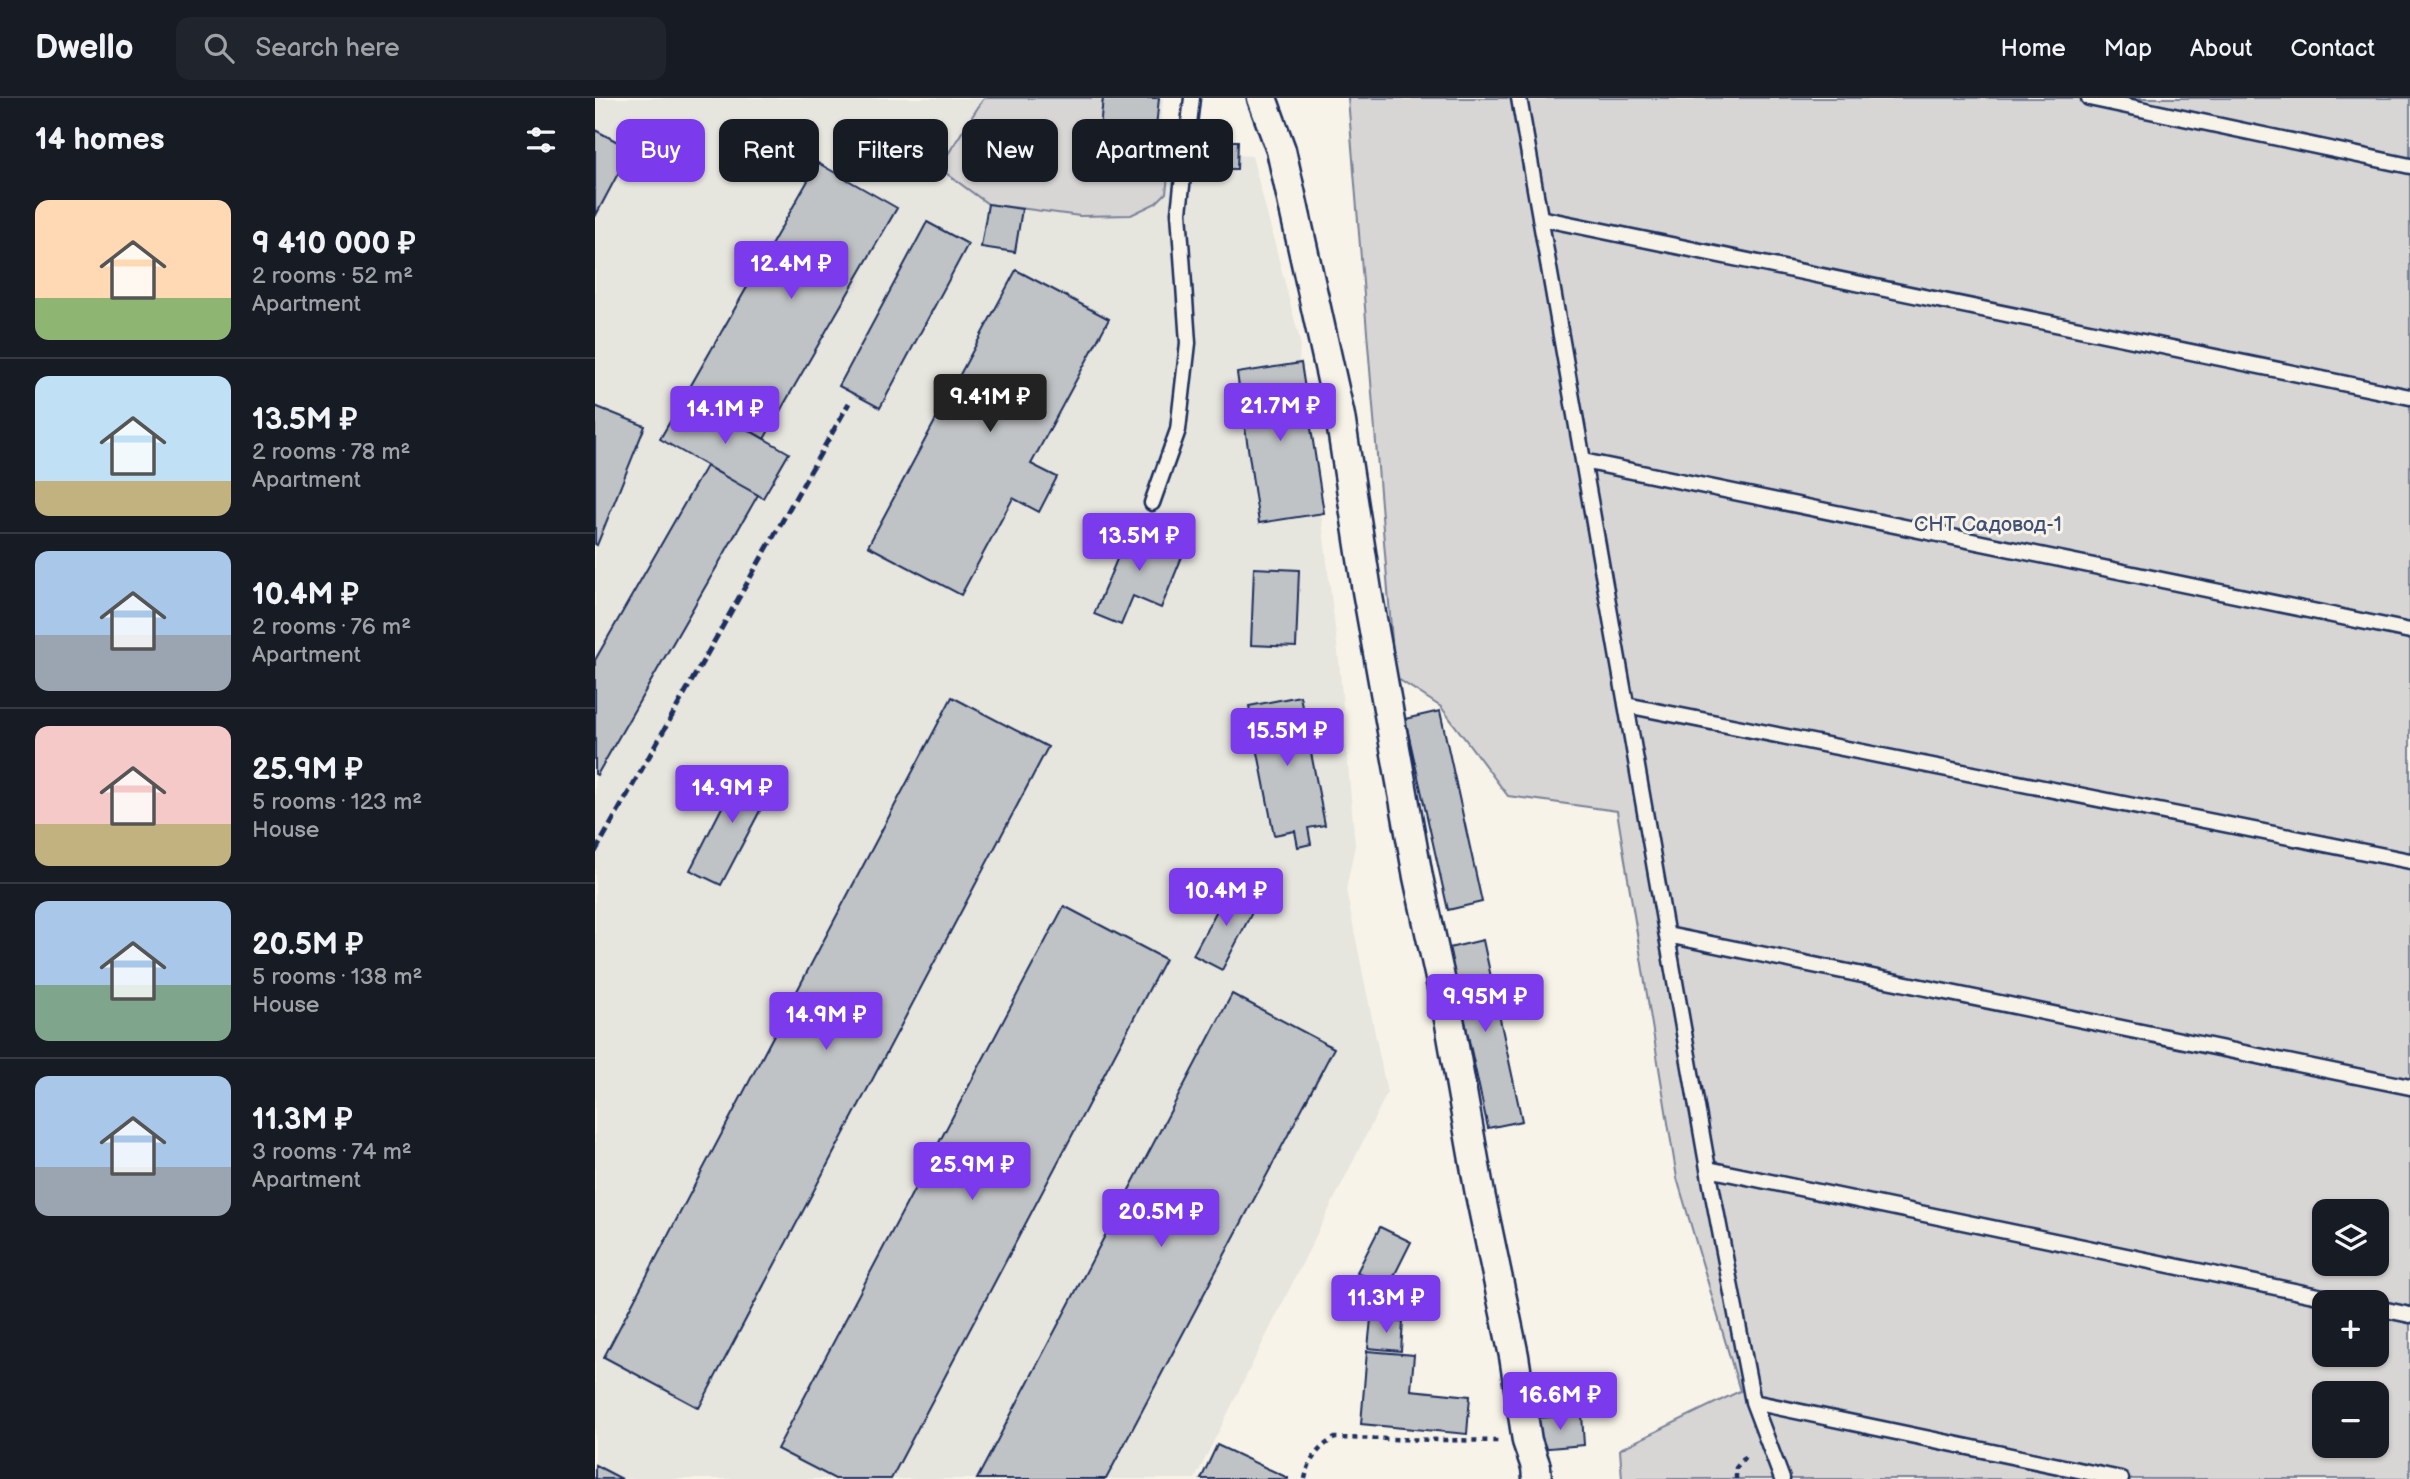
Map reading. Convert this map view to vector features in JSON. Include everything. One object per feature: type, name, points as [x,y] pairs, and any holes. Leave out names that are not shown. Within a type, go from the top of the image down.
[{"type":"street","points":[[1262,98],[1281,150],[1340,416],[1418,877],[1450,1024],[1480,1194],[1514,1356],[1527,1441],[1537,1479]]},
{"type":"lane","points":[[1152,503],[1178,430],[1188,343],[1179,212],[1192,98]]},
{"type":"lane","points":[[1519,98],[1708,1169],[1753,1402],[1782,1479]]},
{"type":"lane","points":[[2089,98],[2410,166]]},
{"type":"lane","points":[[1540,218],[2410,397]]},
{"type":"lane","points":[[1583,461],[2410,631]]},
{"type":"lane","points":[[1626,705],[2410,861]]},
{"type":"lane","points":[[1667,935],[2410,1087]]},
{"type":"lane","points":[[1708,1169],[2312,1295]]},
{"type":"lane","points":[[2389,1311],[2410,1315]]},
{"type":"lane","points":[[1753,1402],[2121,1479]]},
{"type":"path","points":[[1305,1479],[1308,1466],[1321,1446],[1335,1438],[1527,1441]]},
{"type":"shaded area","points":[[595,98],[1163,98],[1161,119],[1072,119],[1072,182],[1233,182],[1233,155],[1252,156],[1300,341],[1299,363],[1339,661],[1355,845],[1346,890],[1387,1093],[1195,1479],[595,1479]]},
{"type":"green space","points":[[984,98],[1103,98],[1101,119],[1072,119],[1072,182],[1167,182],[1166,193],[1156,203],[1131,215],[1080,216],[988,204],[948,175],[948,154],[962,132],[962,182],[1058,182],[1058,119],[970,119]]},
{"type":"green space","name":"СНТ Садовод-1","points":[[1348,98],[2410,98],[2410,1479],[1622,1479],[1620,1449],[1740,1391],[1677,1178],[1617,811],[1508,796],[1441,707],[1395,677]]},
{"type":"building","points":[[1103,98],[1159,98],[1157,119],[1101,119]]},
{"type":"building","points":[[595,130],[616,141],[616,177],[595,217]]},
{"type":"building","points":[[1233,141],[1238,141],[1237,169],[1233,169]]},
{"type":"building","points":[[819,164],[833,172],[833,182],[851,182],[897,208],[764,439],[686,394],[807,182],[819,182]]},
{"type":"building","points":[[988,204],[1022,209],[1015,252],[981,247]]},
{"type":"building","points":[[927,222],[968,244],[880,408],[839,386]]},
{"type":"building","points":[[1016,270],[1109,319],[1031,464],[1057,477],[1039,512],[1013,498],[961,595],[868,546]]},
{"type":"building","points":[[1301,363],[1324,513],[1259,523],[1237,373]]},
{"type":"building","points":[[686,394],[789,453],[763,498],[660,439]]},
{"type":"building","points":[[595,406],[645,426],[597,545],[595,544]]},
{"type":"building","points":[[706,466],[758,495],[597,775],[595,660]]},
{"type":"building","points":[[1133,521],[1161,533],[1157,541],[1184,552],[1161,608],[1133,596],[1121,625],[1094,614]]},
{"type":"building","points":[[1254,568],[1299,570],[1296,647],[1251,645]]},
{"type":"building","points":[[1300,696],[1325,825],[1308,828],[1311,844],[1298,847],[1295,831],[1274,835],[1249,706]]},
{"type":"building","points":[[952,697],[1048,747],[699,1408],[604,1357]]},
{"type":"building","points":[[1440,711],[1482,902],[1448,910],[1405,719]]},
{"type":"building","points":[[743,766],[775,782],[721,885],[690,870]]},
{"type":"building","points":[[1230,886],[1258,901],[1222,970],[1193,955]]},
{"type":"building","points":[[1064,906],[1165,959],[891,1479],[835,1479],[777,1449]]},
{"type":"building","points":[[1483,940],[1522,1121],[1488,1128],[1449,948]]},
{"type":"building","points":[[1232,994],[1334,1048],[1106,1479],[977,1479]]},
{"type":"building","points":[[1380,1227],[1411,1242],[1388,1288],[1357,1272]]},
{"type":"building","points":[[1371,1319],[1403,1322],[1401,1351],[1368,1348]]},
{"type":"building","points":[[1367,1351],[1414,1355],[1411,1390],[1470,1396],[1467,1434],[1361,1424]]},
{"type":"building","points":[[1582,1415],[1584,1445],[1538,1449],[1536,1418]]},
{"type":"building","points":[[1217,1445],[1288,1478],[1288,1479],[1201,1479]]},
{"type":"building","points":[[595,1465],[622,1479],[595,1479]]},
{"type":"railway","points":[[595,852],[849,403]]}]
